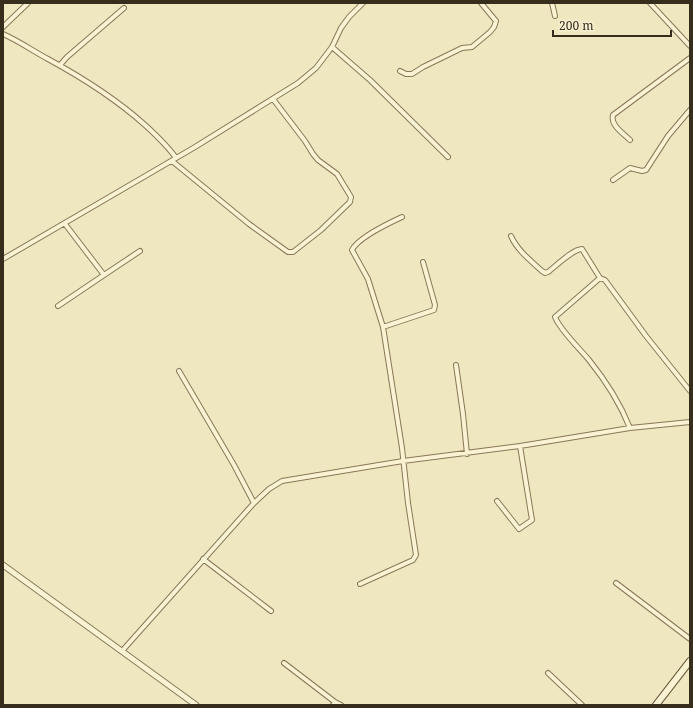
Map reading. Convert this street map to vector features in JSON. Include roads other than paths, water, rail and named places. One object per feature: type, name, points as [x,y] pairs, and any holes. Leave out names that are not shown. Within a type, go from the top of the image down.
[{"type":"main road","points":[[656,705],[690,661]]},
{"type":"street","points":[[3,27],[28,3]]},
{"type":"street","points":[[3,259],[174,159],[273,99],[310,73],[316,68],[332,47],[349,16],[363,3]]},
{"type":"street","points":[[400,71],[406,74],[414,74],[423,67],[462,48],[472,47],[490,32],[496,21],[481,3]]},
{"type":"street","points":[[552,3],[555,16]]},
{"type":"street","points":[[650,3],[690,46]]},
{"type":"street","points":[[60,65],[124,8]]},
{"type":"street","points":[[3,34],[60,65],[122,105],[167,145],[174,159],[249,224],[288,252],[293,252],[322,230],[350,202],[351,197],[337,174],[318,160],[273,99]]},
{"type":"street","points":[[332,47],[370,80],[448,157]]},
{"type":"street","points":[[630,140],[614,124],[612,118],[613,115],[690,58]]},
{"type":"street","points":[[613,180],[630,168],[642,171],[646,170],[668,136],[690,110]]},
{"type":"street","points":[[360,584],[415,558],[402,448],[383,327],[368,279],[352,250],[360,240],[378,229],[402,218]]},
{"type":"street","points":[[65,224],[104,275]]},
{"type":"street","points":[[511,236],[517,246],[543,273],[548,272],[574,252],[581,249],[600,278],[605,280],[646,336],[690,391]]},
{"type":"street","points":[[58,306],[140,251]]},
{"type":"street","points":[[383,327],[434,310],[435,305],[423,262]]},
{"type":"street","points":[[600,278],[555,317],[571,340],[607,384],[620,405],[630,428]]},
{"type":"street","points":[[456,365],[467,454]]},
{"type":"street","points":[[179,370],[254,502]]},
{"type":"street","points":[[122,651],[254,502],[270,489],[282,482],[403,461],[467,454],[630,428],[690,422]]},
{"type":"street","points":[[497,501],[519,529],[532,520],[520,446]]},
{"type":"street","points":[[203,560],[271,611]]},
{"type":"street","points":[[3,565],[196,705]]},
{"type":"street","points":[[616,583],[690,639]]},
{"type":"street","points":[[284,663],[334,703],[341,705]]},
{"type":"street","points":[[548,672],[582,705]]}]
